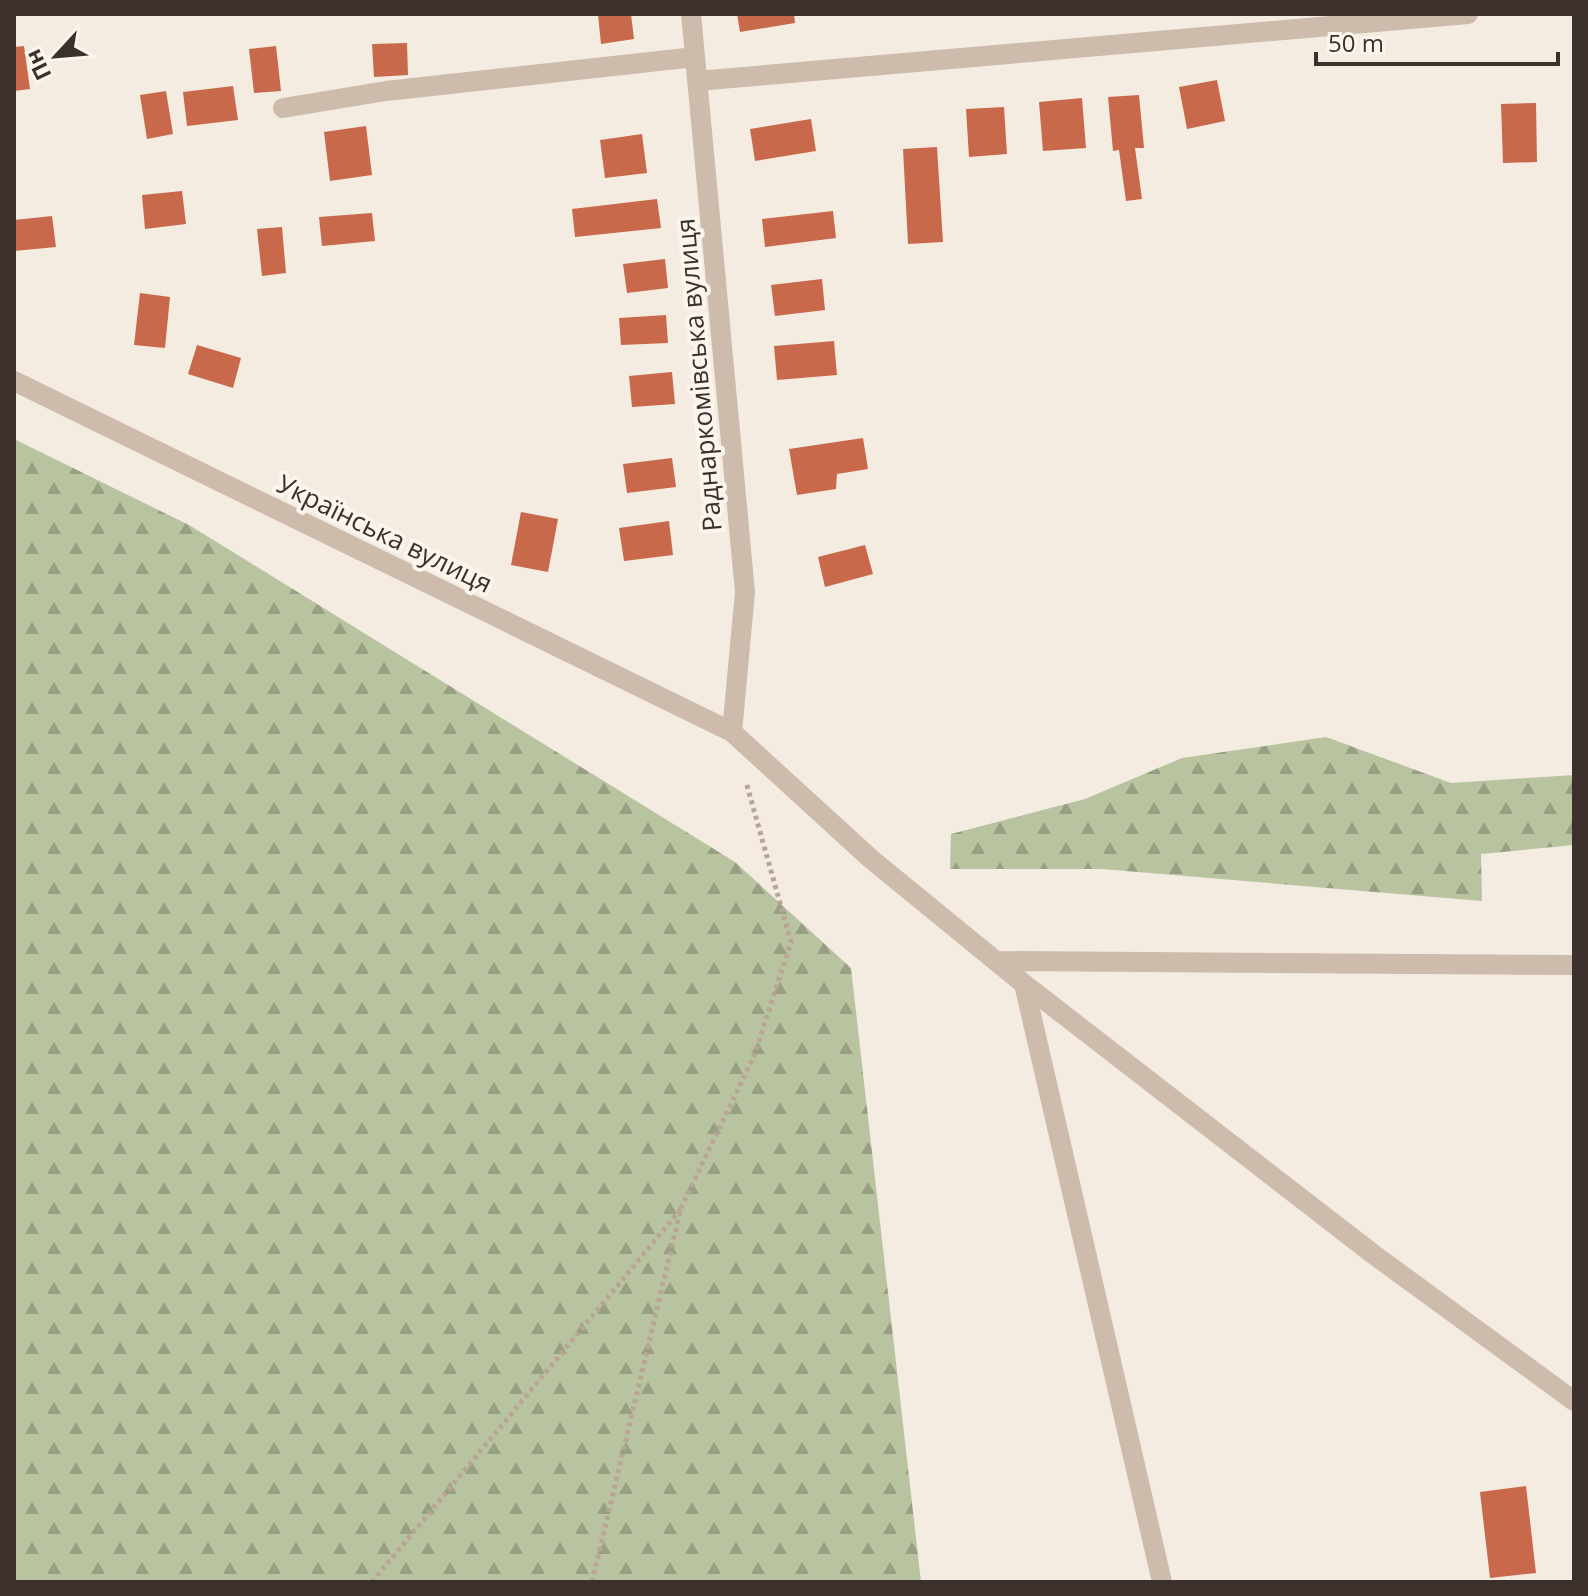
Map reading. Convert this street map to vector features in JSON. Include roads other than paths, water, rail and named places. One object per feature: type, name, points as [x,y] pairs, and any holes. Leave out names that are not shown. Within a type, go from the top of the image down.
[{"type":"street","name":"Раднаркомівська вулиця","points":[[691,14],[745,592],[732,732]]},
{"type":"street","points":[[697,81],[1468,14]]},
{"type":"street","points":[[283,108],[386,91],[695,57]]},
{"type":"street","name":"Українська вулиця","points":[[14,381],[732,732],[871,859],[1024,984],[1373,1254],[1574,1401]]},
{"type":"street","points":[[999,961],[1574,965]]},
{"type":"street","points":[[1024,984],[1162,1582]]}]
